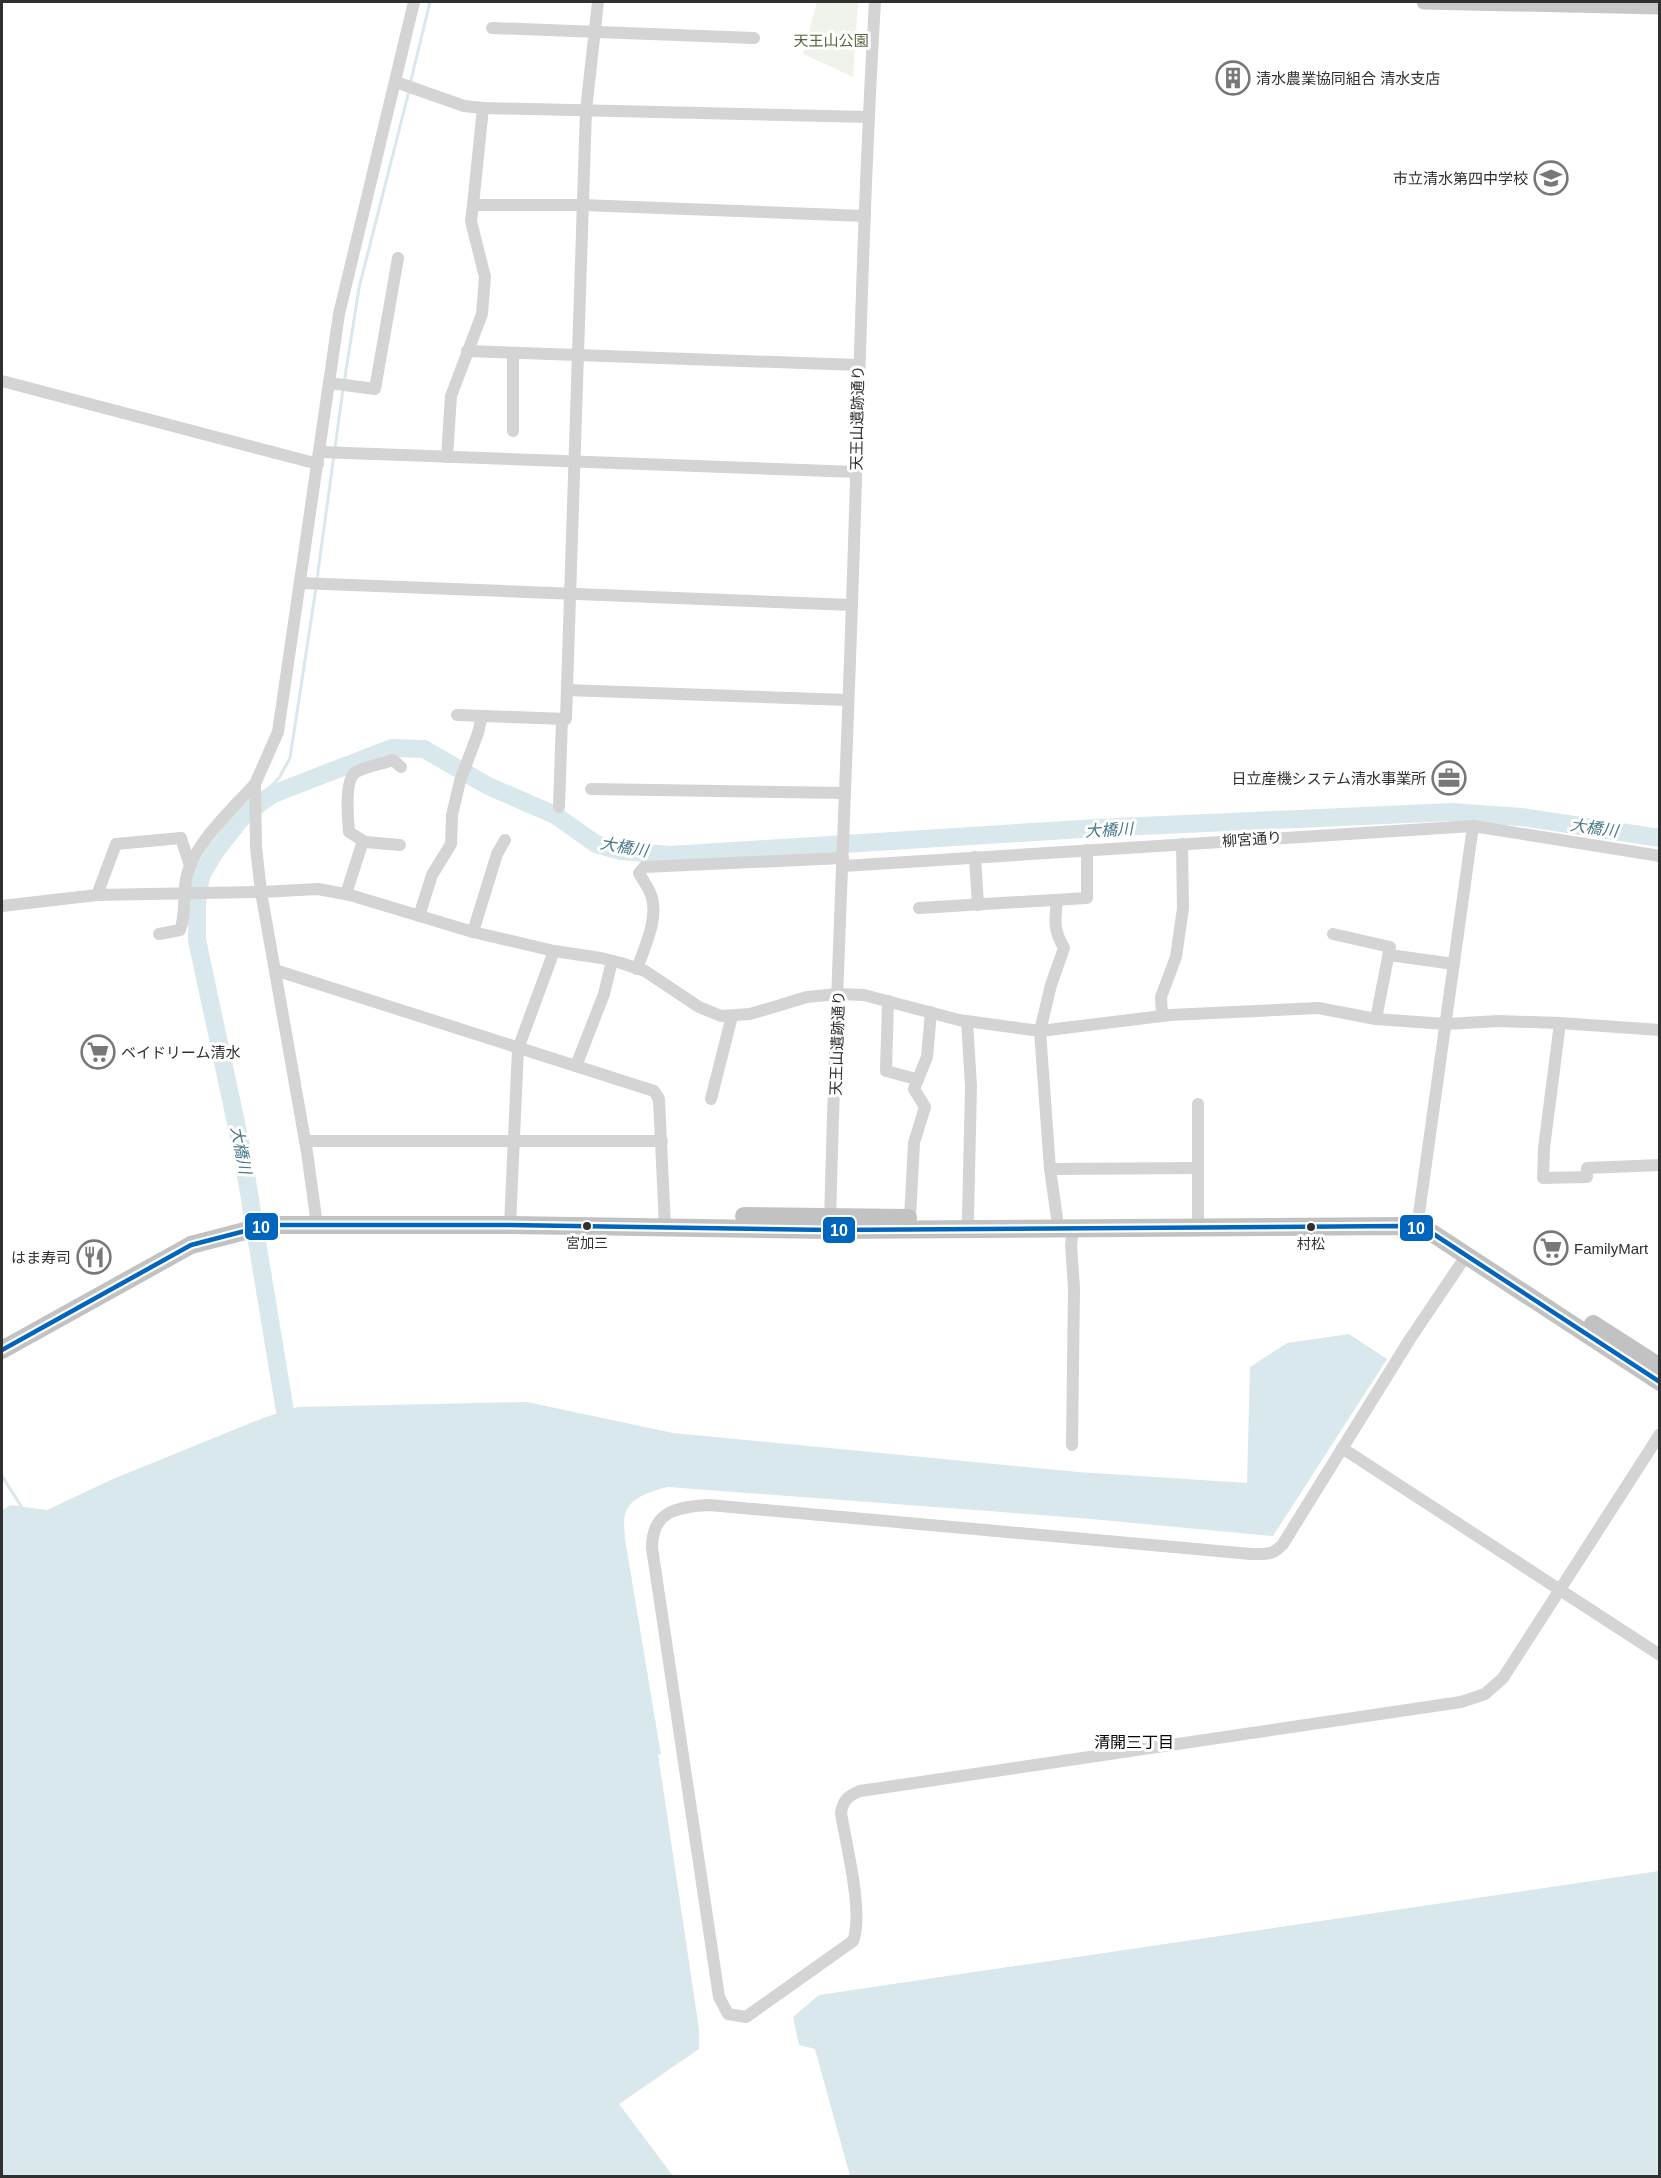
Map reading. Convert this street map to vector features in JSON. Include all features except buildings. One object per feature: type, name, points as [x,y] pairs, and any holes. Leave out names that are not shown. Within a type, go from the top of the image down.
[{"type":"highway","points":[[830,1223],[910,1218],[1057,1218],[1436,1225],[1659,1367]]},
{"type":"highway","points":[[2,1338],[190,1236],[268,1220],[830,1223],[1073,1229],[1198,1222]]},
{"type":"highway","points":[[1418,1223],[1659,1382]]},
{"type":"highway","points":[[2,1350],[191,1245],[236,1226]]},
{"type":"main road","points":[[1424,2],[1659,7]]},
{"type":"street","points":[[317,1220],[261,892],[254,821],[255,789],[278,732],[339,314],[414,2]]},
{"type":"street","points":[[456,715],[566,719],[576,357],[586,110],[598,2]]},
{"type":"street","name":"天王山遺跡通り","points":[[830,1223],[852,605],[858,365],[875,2]]},
{"type":"street","points":[[492,28],[754,38]]},
{"type":"street","points":[[396,82],[464,106],[483,108],[868,117]]},
{"type":"street","points":[[447,457],[451,396],[482,314],[485,277],[471,220],[483,108]]},
{"type":"street","points":[[473,205],[582,205],[865,216]]},
{"type":"street","points":[[329,383],[375,389],[398,258]]},
{"type":"street","points":[[467,351],[576,357],[858,365]]},
{"type":"street","points":[[513,353],[513,431]]},
{"type":"street","points":[[2,381],[319,458],[447,457],[856,472]]},
{"type":"street","points":[[300,583],[852,605]]},
{"type":"street","points":[[567,690],[848,700]]},
{"type":"street","points":[[419,916],[432,875],[452,844],[452,814],[460,781],[478,734],[482,716]]},
{"type":"street","points":[[559,807],[562,719]]},
{"type":"street","points":[[399,845],[363,841],[349,832],[349,782],[355,772],[393,760],[401,767]]},
{"type":"street","points":[[159,934],[180,930],[183,924],[187,874],[190,866],[204,842],[255,789]]},
{"type":"street","points":[[591,789],[844,793]]},
{"type":"street","points":[[1418,1223],[1473,826]]},
{"type":"street","name":"柳宮通り","points":[[637,969],[651,926],[653,910],[649,891],[639,873],[644,867],[975,858],[1473,826],[1659,856]]},
{"type":"street","points":[[97,895],[116,844],[182,838],[190,866]]},
{"type":"street","points":[[473,932],[498,854],[505,840]]},
{"type":"street","points":[[346,894],[363,841]]},
{"type":"street","points":[[1162,1016],[1161,997],[1176,957],[1183,908],[1182,844]]},
{"type":"street","points":[[919,909],[1087,898],[1087,850]]},
{"type":"street","points":[[975,858],[978,905]]},
{"type":"street","points":[[2,906],[97,895],[318,889],[346,894],[473,932],[554,951],[612,961],[637,969],[668,985],[699,1007],[721,1016],[750,1014],[807,997],[838,994],[864,995],[967,1021],[1040,1031],[1162,1016],[1318,1008],[1376,1020],[1446,1024],[1560,1023],[1659,1030]]},
{"type":"street","points":[[1057,900],[1054,925],[1064,948],[1051,985],[1040,1031],[1050,1170],[1057,1218]]},
{"type":"street","points":[[1333,934],[1390,947],[1376,1020]]},
{"type":"street","points":[[510,1220],[518,1049],[554,951]]},
{"type":"street","points":[[1389,955],[1454,964]]},
{"type":"street","points":[[576,1066],[604,994],[612,961]]},
{"type":"street","points":[[275,970],[654,1091],[659,1099],[665,1222]]},
{"type":"street","points":[[888,1001],[886,1071],[916,1080]]},
{"type":"street","points":[[910,1218],[914,1143],[925,1107],[914,1089],[927,1057],[931,1012]]},
{"type":"street","points":[[711,1099],[732,1016]]},
{"type":"street","points":[[967,1021],[970,1086],[968,1218]]},
{"type":"street","points":[[1560,1023],[1544,1148],[1543,1178],[1587,1177],[1587,1168],[1659,1165]]},
{"type":"street","points":[[1198,1104],[1198,1222]]},
{"type":"street","points":[[305,1141],[662,1141]]},
{"type":"street","points":[[1050,1170],[1197,1168]]},
{"type":"street","points":[[1072,1445],[1074,1288],[1071,1245],[1073,1229]]},
{"type":"street","points":[[1466,1256],[1410,1339],[1276,1552],[1266,1554],[709,1505],[682,1507],[664,1515],[652,1538],[656,1573],[719,1997],[728,2014],[746,2017],[853,1941],[857,1930],[858,1911],[841,1813],[843,1803],[849,1796],[860,1791],[1461,1702],[1485,1694],[1503,1678],[1659,1434]]},
{"type":"street","points":[[1342,1448],[1659,1655]]},
{"type":"green space","name":"天王山公園","points":[[817,2],[858,2],[853,77],[803,54]]},
{"type":"shaded area","points":[[1349,1334],[1387,1359],[1273,1536],[1080,1518],[668,1487],[642,1496],[631,1504],[624,1518],[625,1539],[661,1755],[658,1754],[699,2029],[699,2049],[619,2104],[673,2176],[2,2176],[2,1510],[11,1505],[47,1510],[113,1479],[263,1418],[298,1407],[527,1402],[673,1433],[1078,1472],[1247,1483],[1250,1367],[1287,1343]]},
{"type":"shaded area","points":[[1659,1871],[1659,2176],[850,2176],[815,2049],[799,2045],[793,2017],[819,1995]]},
{"type":"waterway","points":[[410,84],[430,2]]},
{"type":"waterway","points":[[344,383],[359,288],[409,91]]},
{"type":"waterway","points":[[335,448],[343,389]]},
{"type":"waterway","points":[[317,579],[334,455]]},
{"type":"waterway","points":[[260,798],[279,778],[290,758],[316,588]]},
{"type":"waterway","name":"大橋川","points":[[285,1411],[242,1151],[197,940],[197,903],[201,876],[215,852],[244,815],[273,794],[392,748],[424,749],[488,786],[555,815],[596,844],[621,851],[670,855],[1097,828],[1451,812],[1521,817],[1660,838]]},
{"type":"waterway","name":"大橋川","points":[[244,815],[252,807]]},
{"type":"waterway","points":[[2,1476],[21,1506]]},
{"type":"transit line","name":"10","points":[[2,1350],[191,1245],[268,1225],[510,1225],[830,1230],[1402,1226],[1432,1233],[1660,1382]]},
{"type":"place","name":"清水農業協同組合 清水支店","points":[[1233,78]]},
{"type":"place","name":"市立清水第四中学校","points":[[1551,178]]},
{"type":"place","name":"日立産機システム清水事業所","points":[[1449,778]]},
{"type":"place","name":"ベイドリーム清水","points":[[98,1052]]},
{"type":"place","name":"宮加三","points":[[587,1226]]},
{"type":"place","name":"村松","points":[[1311,1227]]},
{"type":"place","name":"FamilyMart","points":[[1551,1248]]},
{"type":"place","name":"はま寿司","points":[[94,1257]]},
{"type":"district","name":"清開三丁目","points":[[1134,1742]]}]
